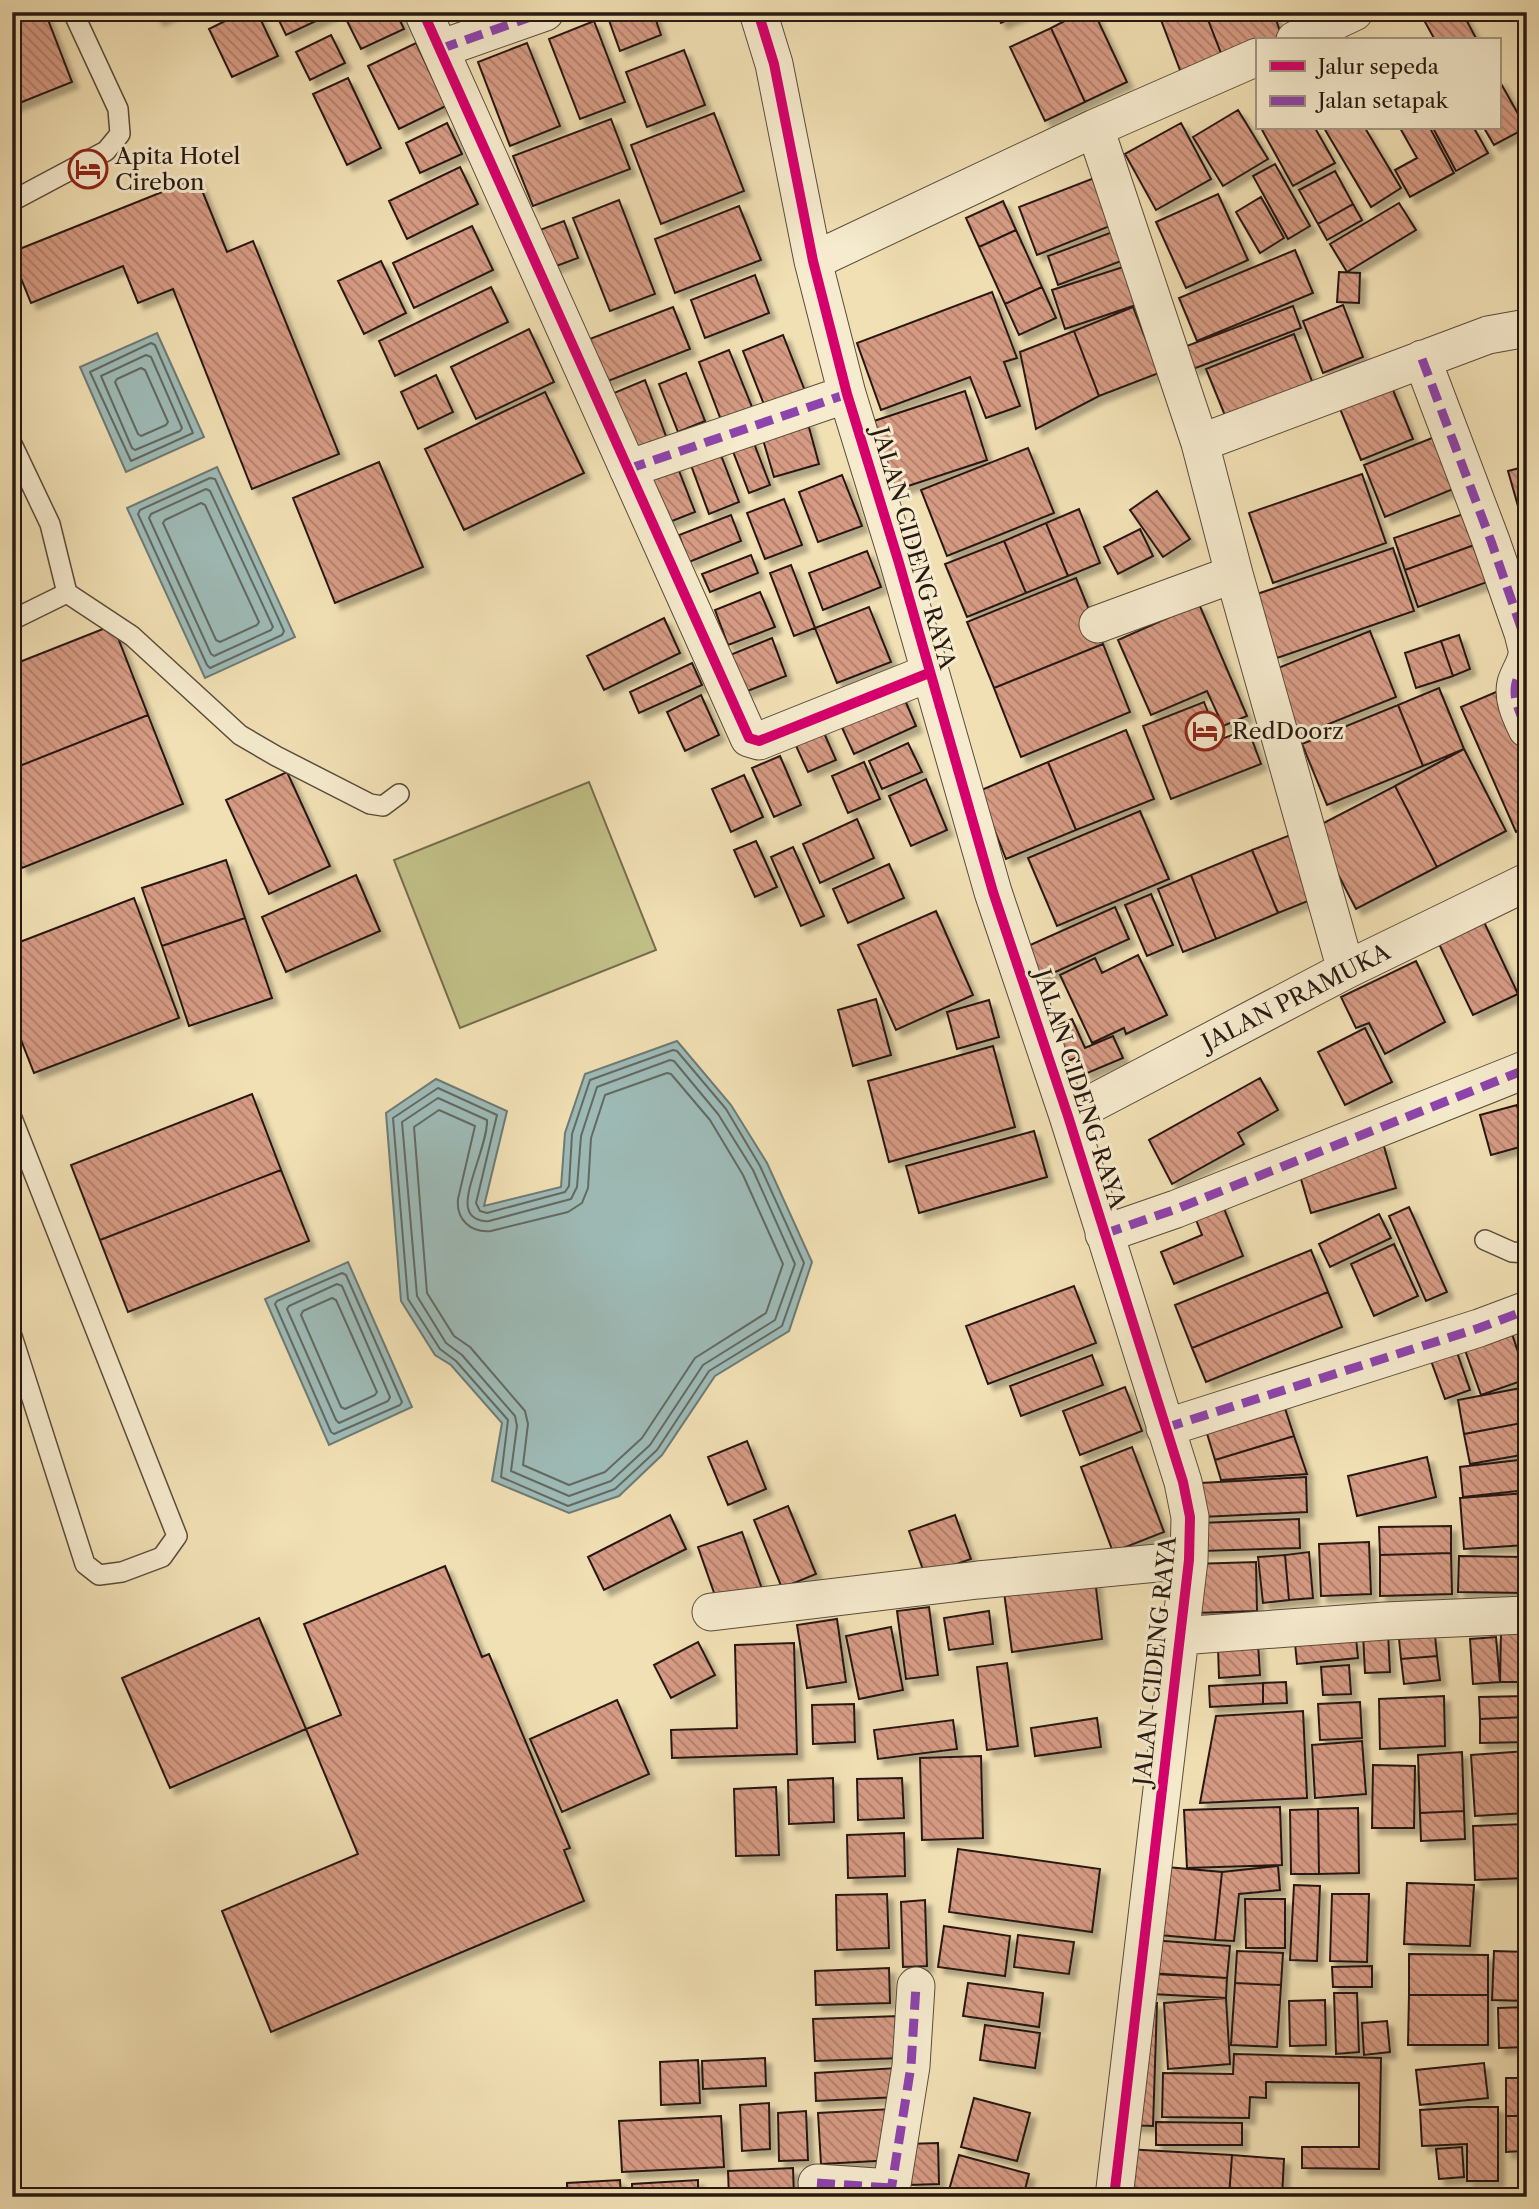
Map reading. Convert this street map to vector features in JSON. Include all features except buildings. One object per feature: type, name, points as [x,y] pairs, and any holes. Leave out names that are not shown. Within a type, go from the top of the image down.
[{"type":"street","points":[[423,12],[749,738],[759,741],[929,673]]},
{"type":"street","points":[[440,50],[545,12]]},
{"type":"street","name":"JALAN CIDENG RAYA","points":[[758,12],[774,64],[813,261],[847,394],[899,563],[993,892],[1068,1116],[1183,1482],[1190,1517],[1189,1560],[1114,2197]]},
{"type":"street","points":[[1294,30],[1354,12]]},
{"type":"street","points":[[813,261],[1095,128],[1256,57]]},
{"type":"street","points":[[1095,128],[1200,443],[1346,970]]},
{"type":"street","points":[[1200,443],[1488,335],[1527,328]]},
{"type":"street","points":[[1422,359],[1491,541],[1527,649]]},
{"type":"street","points":[[628,469],[847,394]]},
{"type":"street","points":[[1098,624],[1234,573]]},
{"type":"street","points":[[1527,655],[1516,684],[1516,699],[1527,729]]},
{"type":"street","name":"JALAN PRAMUKA","points":[[1068,1116],[1346,970],[1527,882]]},
{"type":"street","points":[[1104,1234],[1176,1209],[1527,1069]]},
{"type":"street","points":[[1165,1427],[1466,1332],[1527,1310]]},
{"type":"street","points":[[711,1612],[978,1580],[1189,1560]]},
{"type":"street","points":[[1180,1636],[1385,1621],[1527,1615]]},
{"type":"street","points":[[817,2183],[890,2192],[911,2066],[916,1986]]},
{"type":"lane","points":[[12,201],[106,152],[120,134],[118,109],[73,12]]},
{"type":"lane","points":[[12,444],[50,524],[67,593],[132,636],[240,735],[370,804],[383,806],[399,794]]},
{"type":"lane","points":[[12,620],[67,593]]},
{"type":"lane","points":[[12,1118],[177,1536],[162,1558],[122,1572],[99,1575],[85,1564],[12,1336]]},
{"type":"lane","points":[[1485,1240],[1512,1252],[1527,1253]]},
{"type":"shaded area","points":[[589,782],[656,950],[460,1028],[394,860]]},
{"type":"water","points":[[157,333],[204,437],[126,472],[80,367]]},
{"type":"water","points":[[217,467],[295,637],[205,678],[127,508]]},
{"type":"water","points":[[677,1041],[731,1105],[767,1163],[812,1262],[789,1331],[715,1376],[662,1455],[619,1496],[569,1513],[492,1481],[502,1423],[451,1365],[435,1355],[401,1301],[386,1113],[436,1079],[507,1111],[484,1206],[561,1187],[565,1133],[585,1074]]},
{"type":"water","points":[[348,1262],[412,1407],[329,1445],[265,1299]]},
{"type":"marked path","points":[[440,49],[545,12]]},
{"type":"marked path","points":[[1422,359],[1491,541],[1527,649]]},
{"type":"marked path","points":[[628,469],[847,394]]},
{"type":"marked path","points":[[1527,655],[1515,689],[1518,707],[1527,729]]},
{"type":"marked path","points":[[1104,1234],[1176,1209],[1527,1069]]},
{"type":"marked path","points":[[1165,1428],[1479,1328],[1527,1310]]},
{"type":"marked path","points":[[890,2197],[911,2066],[916,1986]]},
{"type":"marked path","points":[[817,2183],[891,2188]]},
{"type":"cycle path","points":[[423,12],[749,738],[759,741],[929,673]]},
{"type":"cycle path","points":[[758,12],[774,64],[813,261],[847,394],[899,563],[993,892],[1068,1116],[1183,1482],[1190,1517],[1189,1560],[1114,2197]]},
{"type":"place","name":"Apita Hotel Cirebon","points":[[88,169]]},
{"type":"place","name":"RedDoorz","points":[[1205,731]]}]
